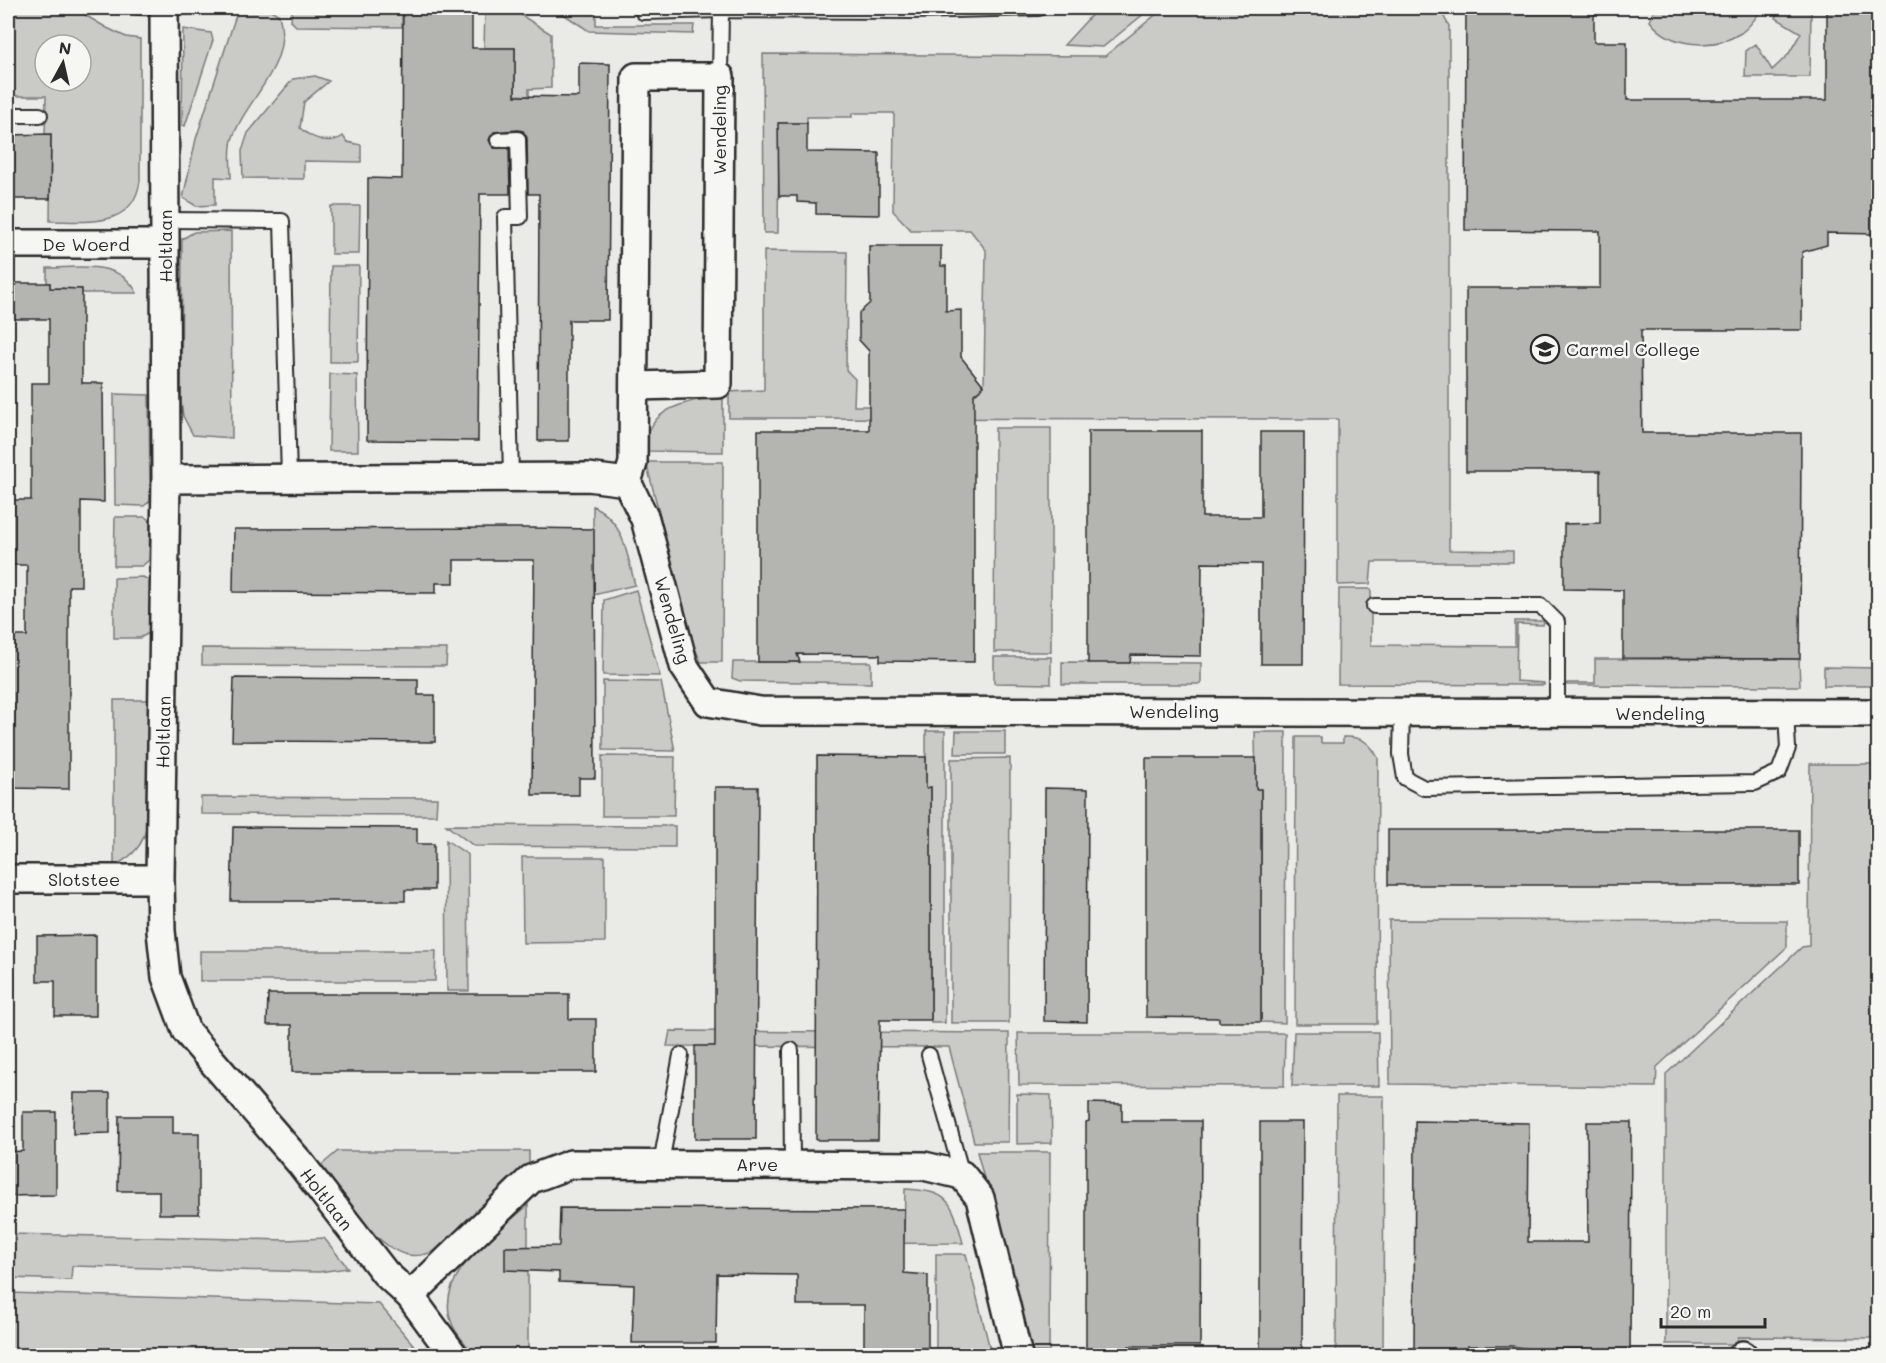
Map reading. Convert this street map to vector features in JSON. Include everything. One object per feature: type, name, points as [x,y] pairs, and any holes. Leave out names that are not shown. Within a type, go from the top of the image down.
[{"type":"street","name":"Holtlaan","points":[[164,8],[166,479],[160,879],[161,931],[166,977],[186,1031],[300,1164],[385,1273],[410,1296],[454,1356]]},
{"type":"street","name":"Wendeling","points":[[634,386],[718,384],[720,77],[636,77],[633,463],[627,482],[645,519],[684,666],[708,702],[760,711],[1878,713]]},
{"type":"street","name":"De Woerd","points":[[8,244],[165,232]]},
{"type":"street","points":[[166,479],[588,477],[627,482]]},
{"type":"street","name":"Slotstee","points":[[8,879],[160,879]]},
{"type":"street","name":"Arve","points":[[410,1296],[531,1179],[571,1164],[924,1166],[962,1175]]},
{"type":"street","points":[[962,1175],[980,1198],[1018,1356]]},
{"type":"lane","points":[[644,8],[644,12],[1039,8]]},
{"type":"lane","points":[[720,77],[721,10]]},
{"type":"lane","points":[[8,115],[40,116]]},
{"type":"lane","points":[[498,140],[518,139],[520,217],[505,217],[512,477]]},
{"type":"lane","points":[[165,232],[282,221],[289,478]]},
{"type":"lane","points":[[1374,606],[1541,606],[1557,622],[1557,712]]},
{"type":"lane","points":[[1402,712],[1401,754],[1405,778],[1424,788],[1755,783],[1779,772],[1788,748],[1786,714]]},
{"type":"lane","points":[[791,1050],[792,1165]]},
{"type":"lane","points":[[660,1164],[681,1055]]},
{"type":"lane","points":[[929,1055],[962,1175]]},
{"type":"shaded area","points":[[8,8],[73,8],[126,37],[140,39],[140,181],[136,196],[128,208],[118,215],[93,221],[50,221],[51,135],[45,135],[46,96],[8,96]]},
{"type":"shaded area","points":[[117,8],[151,8],[151,16],[136,15]]},
{"type":"shaded area","points":[[183,8],[218,8],[205,14],[183,15]]},
{"type":"shaded area","points":[[240,8],[268,8],[279,15],[282,33],[280,50],[274,66],[239,124],[232,140],[231,178],[215,177],[215,205],[196,206],[183,198],[196,139]]},
{"type":"shaded area","points":[[402,8],[402,27],[296,26],[291,21],[292,9]]},
{"type":"shaded area","points":[[485,8],[510,8],[551,34],[551,88],[529,89],[529,96],[515,95],[515,48],[484,48]]},
{"type":"shaded area","points":[[554,8],[596,8],[596,25],[694,25],[693,34],[589,31]]},
{"type":"shaded area","points":[[1098,8],[1151,8],[1103,47],[1064,45]]},
{"type":"shaded area","points":[[1164,8],[1439,8],[1449,26],[1449,550],[1513,551],[1513,562],[1372,562],[1370,584],[1338,585],[1338,419],[729,418],[729,392],[764,390],[764,251],[847,252],[846,370],[855,379],[854,406],[940,406],[971,398],[984,386],[986,250],[970,230],[911,230],[893,211],[894,113],[852,113],[852,117],[807,117],[807,123],[779,123],[778,233],[764,233],[763,54],[1105,56]]},
{"type":"shaded area","points":[[1655,8],[1763,8],[1741,33],[1718,42],[1693,44],[1669,37],[1659,30],[1650,21]]},
{"type":"shaded area","points":[[1779,8],[1811,8],[1810,77],[1745,77],[1746,51],[1756,44],[1772,70],[1788,55],[1801,33],[1776,18]]},
{"type":"shaded area","points":[[183,29],[211,33],[213,40],[185,126],[182,125]]},
{"type":"shaded area","points":[[315,76],[329,81],[304,102],[300,128],[320,139],[332,140],[343,136],[347,142],[361,145],[361,162],[304,161],[304,179],[243,178],[242,151],[248,133],[293,79]]},
{"type":"shaded area","points":[[331,206],[360,206],[359,254],[331,254]]},
{"type":"shaded area","points":[[231,231],[232,438],[193,435],[183,416],[181,402],[182,239],[194,232]]},
{"type":"shaded area","points":[[331,266],[359,266],[358,362],[330,362]]},
{"type":"shaded area","points":[[85,267],[109,270],[130,282],[137,293],[82,293],[81,289],[50,288],[50,283],[47,283],[47,268]]},
{"type":"shaded area","points":[[330,374],[357,375],[358,451],[329,451]]},
{"type":"shaded area","points":[[114,394],[149,395],[150,501],[144,506],[115,505]]},
{"type":"shaded area","points":[[723,394],[723,452],[646,451],[648,435],[653,424],[661,415],[683,404]]},
{"type":"shaded area","points":[[995,428],[1051,428],[1051,652],[994,652]]},
{"type":"shaded area","points":[[646,462],[723,462],[722,662],[701,662],[692,641]]},
{"type":"shaded area","points":[[593,506],[612,520],[618,529],[635,585],[593,595]]},
{"type":"shaded area","points":[[115,517],[145,517],[150,521],[149,560],[142,566],[114,566]]},
{"type":"shaded area","points":[[143,577],[150,581],[149,633],[140,638],[114,638],[114,578]]},
{"type":"shaded area","points":[[1339,589],[1371,589],[1371,645],[1515,646],[1515,621],[1544,621],[1543,625],[1517,624],[1516,681],[1544,683],[1544,685],[1338,684]]},
{"type":"shaded area","points":[[636,590],[660,676],[603,675],[604,600]]},
{"type":"shaded area","points":[[202,648],[447,649],[446,666],[202,665]]},
{"type":"shaded area","points":[[994,657],[1051,657],[1051,684],[994,683]]},
{"type":"shaded area","points":[[1595,659],[1799,659],[1800,686],[1567,685],[1567,683],[1595,683]]},
{"type":"shaded area","points":[[733,662],[871,662],[871,683],[740,681],[732,678]]},
{"type":"shaded area","points":[[1062,662],[1201,663],[1201,684],[1062,684]]},
{"type":"shaded area","points":[[1824,667],[1878,668],[1878,686],[1824,686]]},
{"type":"shaded area","points":[[603,681],[661,682],[675,751],[603,750]]},
{"type":"shaded area","points":[[114,700],[149,700],[148,822],[141,843],[127,858],[114,866]]},
{"type":"shaded area","points":[[926,731],[945,731],[945,1023],[931,1023],[931,788],[926,788]]},
{"type":"shaded area","points":[[956,731],[1005,731],[1005,754],[955,754]]},
{"type":"shaded area","points":[[1255,732],[1286,732],[1285,1023],[1261,1022],[1261,790],[1256,789]]},
{"type":"shaded area","points":[[1296,737],[1321,737],[1321,743],[1343,743],[1343,737],[1360,739],[1372,748],[1378,758],[1377,1024],[1295,1024]]},
{"type":"shaded area","points":[[602,756],[675,757],[674,816],[602,816]]},
{"type":"shaded area","points":[[1010,758],[1009,1023],[951,1023],[951,759]]},
{"type":"shaded area","points":[[1810,764],[1878,764],[1878,1047],[1874,1048],[1874,1305],[1878,1306],[1878,1338],[1738,1337],[1737,1344],[1666,1344],[1666,1074],[1802,947],[1809,946]]},
{"type":"shaded area","points":[[201,797],[437,798],[436,815],[201,814]]},
{"type":"shaded area","points":[[446,825],[675,826],[675,847],[474,846]]},
{"type":"shaded area","points":[[446,840],[468,855],[469,991],[447,991]]},
{"type":"shaded area","points":[[522,857],[605,857],[605,942],[523,943]]},
{"type":"shaded area","points":[[1389,920],[1787,921],[1787,947],[1657,1067],[1656,1087],[1390,1084]]},
{"type":"shaded area","points":[[200,951],[436,951],[435,981],[200,981]]},
{"type":"shaded area","points":[[670,1031],[1009,1033],[1008,1142],[974,1142],[949,1047],[667,1046]]},
{"type":"shaded area","points":[[1294,1032],[1378,1032],[1379,1086],[1292,1086]]},
{"type":"shaded area","points":[[1018,1033],[1285,1033],[1284,1086],[1019,1085]]},
{"type":"shaded area","points":[[1017,1094],[1051,1095],[1052,1143],[1017,1144]]},
{"type":"shaded area","points":[[1337,1096],[1384,1096],[1383,1355],[1336,1355]]},
{"type":"shaded area","points":[[338,1151],[529,1151],[529,1169],[440,1249],[413,1256],[393,1249],[369,1229],[318,1168]]},
{"type":"shaded area","points":[[977,1152],[1050,1152],[1049,1352],[1030,1352]]},
{"type":"shaded area","points":[[905,1189],[932,1193],[947,1201],[956,1218],[963,1243],[784,1244],[780,1240],[904,1240]]},
{"type":"shaded area","points":[[528,1205],[528,1355],[475,1355],[453,1326],[448,1308],[451,1290],[458,1273],[470,1258]]},
{"type":"shaded area","points":[[8,1234],[288,1240],[324,1238],[348,1268],[319,1272],[72,1266],[71,1280],[8,1278]]},
{"type":"shaded area","points":[[936,1254],[966,1254],[991,1353],[936,1352]]},
{"type":"shaded area","points":[[8,1293],[379,1304],[422,1355],[8,1355]]},
{"type":"shaded area","points":[[1060,1353],[1200,1354],[1200,1355],[1060,1356]]},
{"type":"shaded area","points":[[1207,1353],[1326,1354],[1207,1356]]},
{"type":"building","points":[[403,8],[472,8],[472,48],[515,48],[515,96],[579,97],[579,63],[610,64],[608,320],[569,320],[569,441],[538,441],[539,194],[528,194],[527,138],[523,131],[518,130],[494,132],[489,140],[494,148],[509,148],[510,194],[480,194],[478,441],[367,440],[368,178],[402,179]]},
{"type":"building","name":"Carmel College","points":[[1466,8],[1594,8],[1594,42],[1627,42],[1627,100],[1827,100],[1827,8],[1878,8],[1878,234],[1827,233],[1827,245],[1802,252],[1802,330],[1641,330],[1642,433],[1801,433],[1800,659],[1623,658],[1623,590],[1564,589],[1564,524],[1600,523],[1600,471],[1466,471],[1466,288],[1600,288],[1600,231],[1465,230]]},
{"type":"building","points":[[778,123],[807,123],[807,152],[879,153],[879,215],[816,214],[816,203],[797,202],[797,196],[779,196]]},
{"type":"building","points":[[51,134],[50,199],[8,199],[8,135]]},
{"type":"building","points":[[869,246],[941,246],[941,266],[946,266],[946,311],[961,310],[961,357],[984,386],[974,394],[974,662],[880,661],[880,655],[797,654],[800,662],[758,662],[758,430],[869,430],[869,351],[859,340],[859,313],[870,303]]},
{"type":"building","points":[[8,283],[50,283],[50,288],[82,289],[82,383],[103,383],[104,502],[81,501],[81,586],[69,586],[69,789],[8,788],[8,636],[27,636],[27,565],[11,565],[11,500],[31,500],[31,383],[49,383],[49,319],[8,319]]},
{"type":"building","points":[[1088,431],[1202,431],[1202,517],[1261,517],[1261,432],[1304,432],[1303,664],[1261,664],[1261,564],[1202,563],[1201,656],[1131,655],[1130,663],[1088,663]]},
{"type":"building","points":[[234,529],[594,529],[595,778],[579,778],[579,795],[532,795],[534,560],[454,560],[454,583],[436,583],[436,593],[233,592]]},
{"type":"building","points":[[234,678],[418,679],[418,695],[435,695],[435,742],[232,741]]},
{"type":"building","points":[[817,756],[926,757],[926,788],[931,787],[931,1020],[880,1020],[878,1140],[816,1140]]},
{"type":"building","points":[[1146,758],[1256,758],[1256,789],[1261,789],[1261,1022],[1219,1022],[1219,1018],[1146,1017]]},
{"type":"building","points":[[715,787],[758,787],[756,1139],[695,1139],[695,1046],[715,1046]]},
{"type":"building","points":[[1045,788],[1088,789],[1087,1022],[1044,1021]]},
{"type":"building","points":[[233,827],[417,828],[417,844],[434,844],[434,890],[405,890],[405,901],[231,901]]},
{"type":"building","points":[[1388,830],[1799,830],[1799,885],[1388,885]]},
{"type":"building","points":[[96,935],[96,1016],[55,1016],[55,981],[37,981],[37,936]]},
{"type":"building","points":[[268,994],[569,994],[569,1019],[596,1019],[596,1072],[292,1072],[292,1025],[267,1025]]},
{"type":"building","points":[[74,1093],[110,1093],[110,1133],[73,1134]]},
{"type":"building","points":[[1089,1103],[1122,1104],[1122,1121],[1201,1121],[1200,1346],[1129,1346],[1128,1354],[1086,1354],[1086,1122],[1089,1121]]},
{"type":"building","points":[[23,1112],[56,1112],[56,1195],[8,1196],[8,1152],[23,1151]]},
{"type":"building","points":[[119,1116],[173,1116],[173,1133],[199,1133],[199,1214],[159,1214],[159,1191],[118,1191]]},
{"type":"building","points":[[1415,1121],[1529,1123],[1528,1242],[1588,1242],[1587,1122],[1631,1122],[1630,1355],[1587,1355],[1587,1349],[1535,1350],[1512,1346],[1468,1346],[1468,1354],[1414,1354]]},
{"type":"building","points":[[1260,1122],[1303,1122],[1302,1354],[1260,1354]]},
{"type":"building","points":[[560,1208],[904,1209],[904,1273],[928,1275],[928,1348],[910,1348],[910,1356],[864,1356],[864,1305],[797,1305],[797,1275],[717,1274],[716,1343],[632,1343],[634,1285],[559,1282],[559,1272],[505,1270],[505,1247],[559,1246]]},
{"type":"place","name":"Carmel College","points":[[1545,349]]}]
